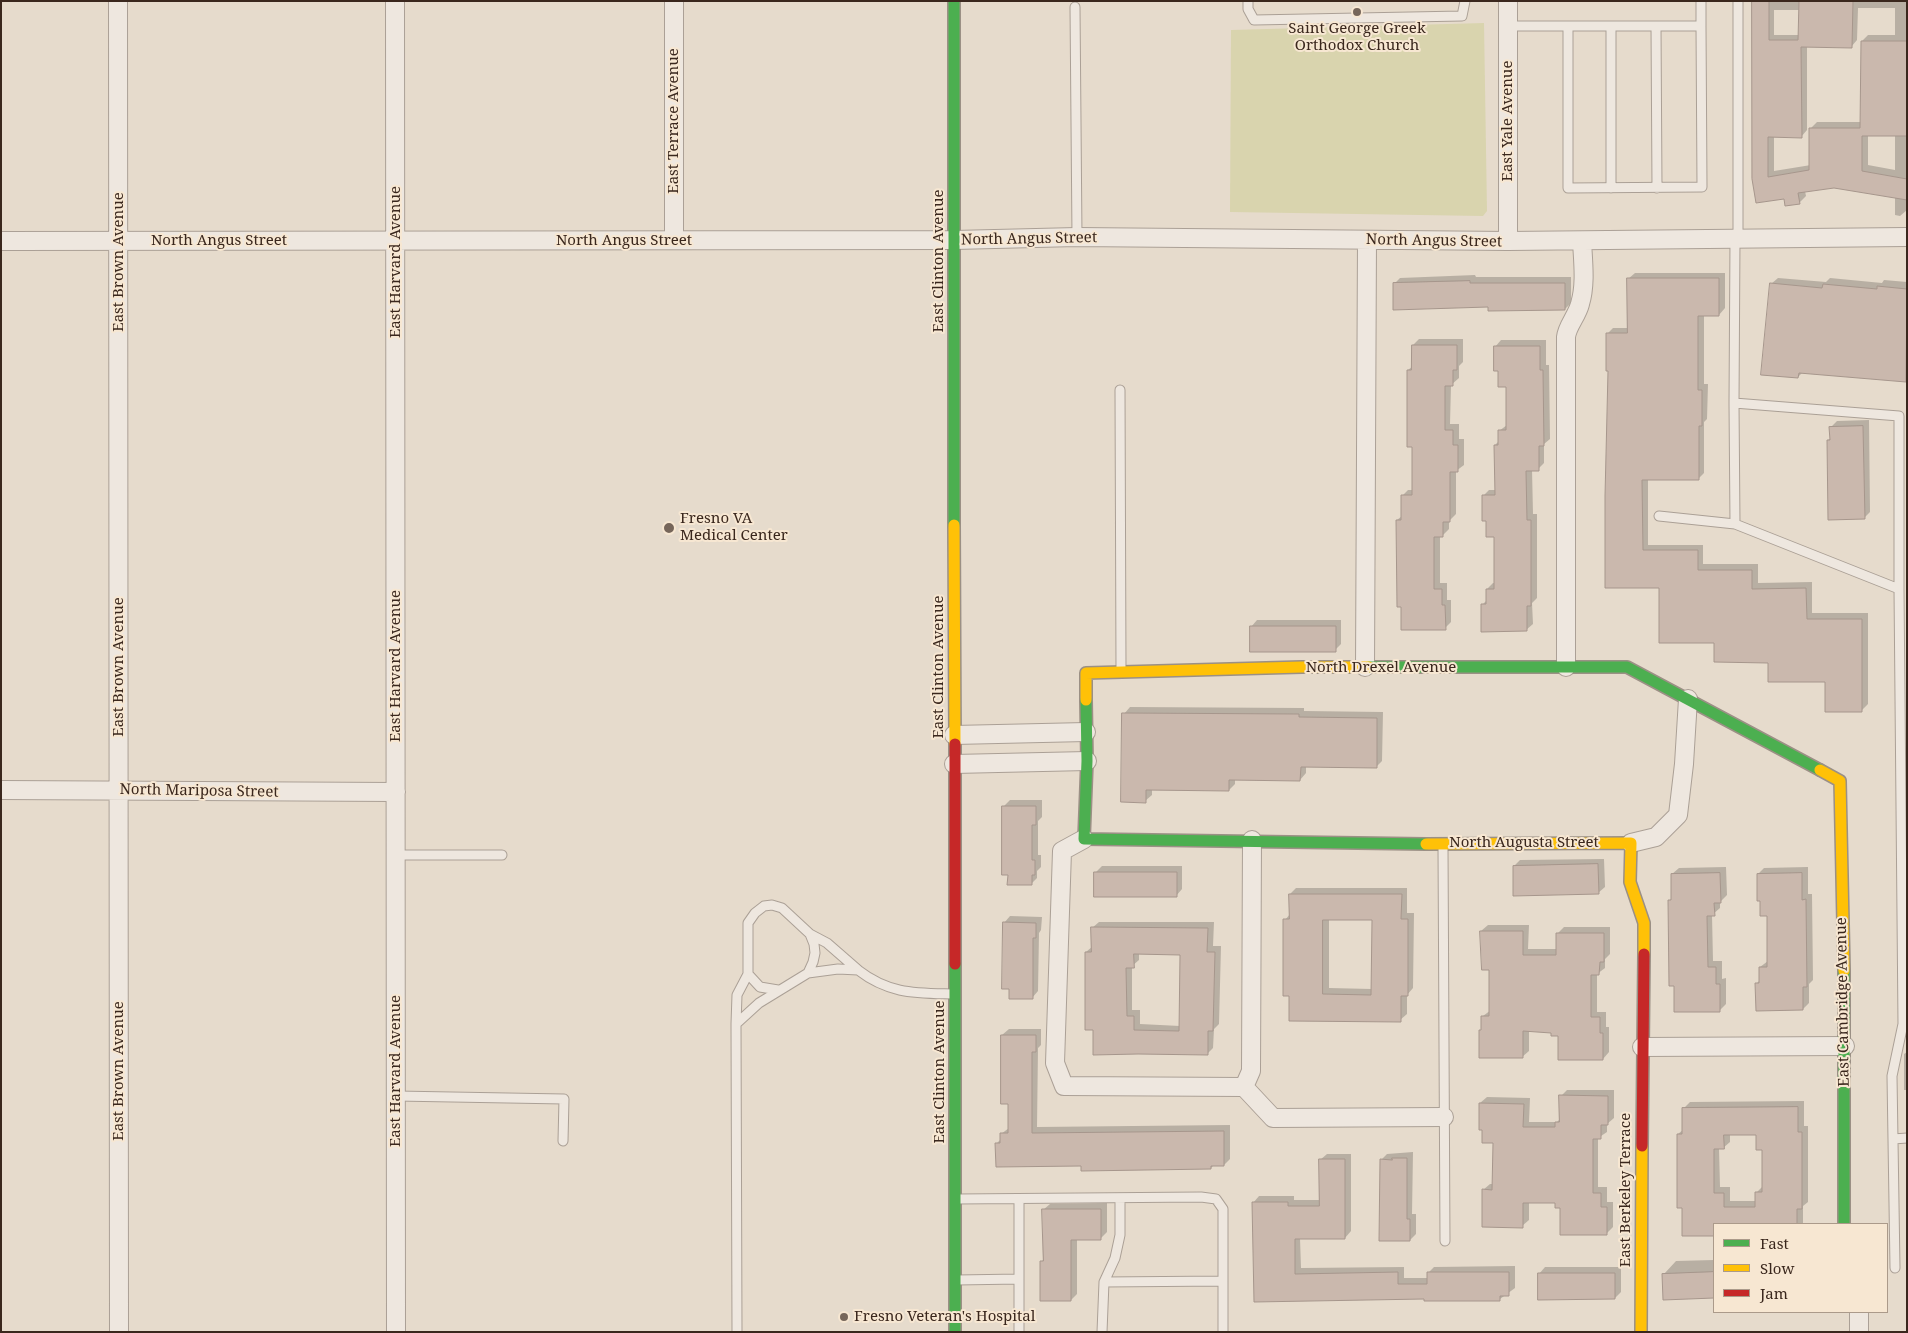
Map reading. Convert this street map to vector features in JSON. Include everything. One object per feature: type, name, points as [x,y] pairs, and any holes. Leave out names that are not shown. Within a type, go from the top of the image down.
[{"type":"street","name":"East Brown Avenue","points":[[118,1],[119,1332]]},
{"type":"street","name":"East Harvard Avenue","points":[[396,1],[396,1332]]},
{"type":"street","name":"East Terrace Avenue","points":[[674,1],[674,240]]},
{"type":"street","name":"East Clinton Avenue","points":[[954,1],[956,1332]]},
{"type":"street","name":"East Yale Avenue","points":[[1508,1],[1508,242]]},
{"type":"street","name":"North Angus Street","points":[[1,241],[954,240],[1077,236],[1508,242],[1907,237]]},
{"type":"street","points":[[1365,668],[1367,240]]},
{"type":"street","points":[[1566,668],[1566,337],[1567,330],[1576,315],[1584,286],[1582,241]]},
{"type":"street","name":"North Drexel Avenue","points":[[1086,732],[1086,673],[1365,668],[1627,668],[1840,780]]},
{"type":"street","points":[[1688,700],[1684,764],[1678,815],[1656,837],[1631,843],[1630,882],[1644,923],[1642,1048],[1845,1046]]},
{"type":"street","points":[[954,735],[1086,732],[1087,761],[1084,839],[1062,851],[1055,1063],[1064,1086],[1244,1087],[1274,1118],[1444,1117]]},
{"type":"street","points":[[954,764],[1087,761]]},
{"type":"street","name":"East Cambridge Avenue","points":[[1840,780],[1845,1046],[1844,1223]]},
{"type":"street","name":"North Mariposa Street","points":[[1,790],[396,792]]},
{"type":"street","name":"North Augusta Street","points":[[1084,839],[1443,844],[1631,843]]},
{"type":"street","points":[[1244,1087],[1250,1071],[1252,840]]},
{"type":"street","name":"East Berkeley Terrace","points":[[1641,1332],[1642,1048]]},
{"type":"street","points":[[1859,1313],[1859,1332]]},
{"type":"lane","points":[[1248,1],[1248,9],[1254,20],[1462,16],[1465,1]]},
{"type":"lane","points":[[1568,26],[1568,188],[1702,187],[1701,1]]},
{"type":"lane","points":[[1735,524],[1734,403],[1738,1]]},
{"type":"lane","points":[[1075,6],[1077,236]]},
{"type":"lane","points":[[1508,26],[1701,26]]},
{"type":"lane","points":[[1610,26],[1611,188]]},
{"type":"lane","points":[[1656,26],[1657,188]]},
{"type":"lane","points":[[1120,390],[1121,672]]},
{"type":"lane","points":[[1734,403],[1899,416],[1902,1024],[1892,1076],[1896,1268]]},
{"type":"lane","points":[[1659,516],[1735,524],[1900,589]]},
{"type":"lane","points":[[1443,844],[1445,1240]]},
{"type":"lane","points":[[396,855],[502,855]]},
{"type":"lane","points":[[737,1332],[736,1024],[737,996],[748,974],[748,923],[755,913],[764,906],[772,905],[782,908],[810,934],[827,943],[858,970],[879,984],[890,989],[915,993],[955,994]]},
{"type":"lane","points":[[808,973],[815,953],[810,934]]},
{"type":"lane","points":[[736,1024],[759,1003],[808,973],[838,969],[858,970]]},
{"type":"lane","points":[[748,974],[760,987],[778,990]]},
{"type":"lane","points":[[396,1096],[564,1099],[563,1140]]},
{"type":"lane","points":[[1893,1139],[1907,1138]]},
{"type":"lane","points":[[955,1199],[1201,1197],[1216,1199],[1223,1209],[1223,1332]]},
{"type":"lane","points":[[1102,1332],[1104,1282],[1115,1258],[1120,1235],[1120,1198]]},
{"type":"lane","points":[[1019,1199],[1019,1332]]},
{"type":"lane","points":[[956,1280],[1019,1279]]},
{"type":"lane","points":[[1104,1282],[1223,1281]]},
{"type":"shaded area","points":[[1484,23],[1487,211],[1483,216],[1230,212],[1231,30]]},
{"type":"building","points":[[1752,1],[1769,1],[1769,40],[1798,40],[1799,1],[1853,1],[1852,48],[1801,47],[1802,138],[1768,137],[1768,177],[1809,170],[1809,128],[1860,128],[1861,41],[1907,41],[1907,136],[1862,136],[1862,171],[1907,179],[1907,200],[1834,188],[1798,193],[1800,204],[1785,206],[1784,199],[1756,203],[1752,179]]},
{"type":"building","points":[[1627,278],[1719,278],[1719,316],[1698,316],[1698,390],[1702,390],[1702,426],[1699,426],[1699,480],[1642,480],[1643,550],[1698,550],[1698,570],[1752,570],[1752,589],[1806,588],[1807,619],[1862,619],[1862,712],[1825,712],[1825,682],[1768,682],[1768,663],[1714,662],[1714,643],[1659,643],[1659,588],[1605,588],[1608,371],[1606,371],[1606,333],[1627,333]]},
{"type":"building","points":[[1470,281],[1470,283],[1565,283],[1565,310],[1488,311],[1488,307],[1393,310],[1393,283]]},
{"type":"building","points":[[1770,283],[1822,288],[1823,284],[1877,289],[1877,286],[1907,289],[1906,382],[1799,373],[1798,378],[1761,375]]},
{"type":"building","points":[[1412,345],[1457,345],[1457,370],[1453,370],[1453,386],[1445,386],[1445,430],[1453,430],[1453,445],[1458,445],[1458,472],[1450,472],[1450,522],[1443,522],[1443,537],[1434,537],[1434,589],[1442,589],[1442,605],[1445,605],[1446,630],[1401,630],[1401,607],[1397,607],[1396,520],[1401,520],[1401,495],[1412,495],[1412,447],[1407,447],[1407,370],[1411,370]]},
{"type":"building","points":[[1494,346],[1540,346],[1540,370],[1543,370],[1544,446],[1539,446],[1539,471],[1526,471],[1527,520],[1531,520],[1531,606],[1527,606],[1527,631],[1481,632],[1481,604],[1486,604],[1486,589],[1494,589],[1494,537],[1486,537],[1486,521],[1482,521],[1482,495],[1495,495],[1494,445],[1498,445],[1498,430],[1506,430],[1506,387],[1498,387],[1498,371],[1494,371]]},
{"type":"building","points":[[1863,426],[1865,519],[1828,520],[1827,440],[1830,440],[1829,427]]},
{"type":"building","points":[[1250,626],[1336,626],[1336,652],[1250,652]]},
{"type":"building","points":[[1122,713],[1299,714],[1299,717],[1377,718],[1377,768],[1301,767],[1300,781],[1229,780],[1229,791],[1146,790],[1146,803],[1121,802]]},
{"type":"building","points":[[1002,806],[1036,806],[1036,825],[1032,825],[1032,860],[1035,860],[1035,875],[1032,875],[1032,885],[1007,885],[1008,875],[1002,875]]},
{"type":"building","points":[[1598,864],[1599,894],[1513,896],[1513,866]]},
{"type":"building","points":[[1094,872],[1177,872],[1177,897],[1094,897]]},
{"type":"building","points":[[1720,873],[1721,903],[1714,903],[1715,916],[1707,916],[1708,967],[1716,967],[1716,984],[1720,984],[1720,1012],[1674,1012],[1674,986],[1669,986],[1668,900],[1671,900],[1671,874]]},
{"type":"building","points":[[1802,873],[1802,900],[1806,899],[1807,987],[1803,987],[1803,1010],[1756,1011],[1755,983],[1759,983],[1759,967],[1767,967],[1767,916],[1760,916],[1760,901],[1757,901],[1757,874]]},
{"type":"building","points":[[1289,894],[1402,894],[1401,919],[1408,919],[1408,996],[1401,996],[1401,1022],[1289,1021],[1289,996],[1283,996],[1283,919],[1289,919]],"holes":[[[1323,920],[1372,920],[1371,995],[1323,994]]]},
{"type":"building","points":[[1003,922],[1036,923],[1036,938],[1033,938],[1033,999],[1009,999],[1009,989],[1002,989]]},
{"type":"building","points":[[1091,927],[1208,928],[1207,952],[1215,952],[1213,1031],[1208,1031],[1208,1055],[1093,1055],[1093,1030],[1085,1030],[1085,952],[1091,952]],"holes":[[[1134,954],[1180,955],[1179,1031],[1134,1030],[1134,1016],[1127,1016],[1126,968],[1134,968]]]},
{"type":"building","points":[[1480,931],[1523,931],[1523,955],[1556,955],[1556,933],[1604,933],[1604,962],[1600,962],[1599,975],[1591,975],[1591,1017],[1600,1017],[1600,1033],[1603,1033],[1603,1060],[1558,1060],[1558,1036],[1551,1036],[1551,1033],[1523,1031],[1523,1058],[1479,1058],[1481,1016],[1489,1016],[1489,970],[1482,970]]},
{"type":"building","points":[[1001,1035],[1036,1035],[1036,1052],[1032,1052],[1032,1133],[1224,1131],[1224,1166],[1211,1166],[1211,1169],[1081,1171],[1081,1166],[996,1167],[995,1143],[1000,1143],[1000,1133],[1008,1133],[1008,1104],[1001,1104]]},
{"type":"building","points":[[1559,1095],[1608,1096],[1608,1125],[1601,1125],[1601,1139],[1593,1139],[1593,1193],[1601,1193],[1601,1207],[1607,1207],[1607,1235],[1560,1235],[1560,1208],[1555,1208],[1555,1203],[1523,1203],[1523,1228],[1482,1227],[1482,1189],[1492,1190],[1493,1143],[1482,1143],[1482,1130],[1479,1130],[1479,1103],[1524,1104],[1523,1127],[1555,1127],[1555,1122],[1559,1122]]},
{"type":"building","points":[[1798,1107],[1798,1132],[1802,1132],[1802,1209],[1797,1209],[1797,1223],[1713,1223],[1713,1236],[1682,1236],[1682,1208],[1677,1208],[1677,1134],[1682,1134],[1682,1108]],"holes":[[[1724,1135],[1756,1135],[1756,1150],[1762,1150],[1762,1192],[1755,1192],[1755,1207],[1724,1207],[1724,1193],[1714,1193],[1714,1149],[1724,1149]]]},
{"type":"building","points":[[1392,1158],[1407,1158],[1407,1219],[1410,1219],[1410,1241],[1379,1241],[1380,1159],[1392,1160]]},
{"type":"building","points":[[1319,1159],[1345,1159],[1345,1239],[1295,1239],[1295,1274],[1398,1272],[1398,1284],[1427,1284],[1427,1272],[1509,1272],[1509,1296],[1500,1296],[1500,1301],[1424,1301],[1424,1299],[1254,1302],[1252,1202],[1288,1202],[1288,1206],[1319,1206]]},
{"type":"building","points":[[1042,1209],[1101,1209],[1101,1240],[1071,1240],[1071,1301],[1040,1301],[1040,1261],[1043,1261]]},
{"type":"building","points":[[1713,1272],[1713,1298],[1663,1300],[1662,1274]]},
{"type":"building","points":[[1538,1273],[1615,1273],[1615,1299],[1538,1300]]},
{"type":"traffic: fast","points":[[954,1],[954,525]]},
{"type":"traffic: fast","points":[[1369,667],[1627,667],[1820,770]]},
{"type":"traffic: fast","points":[[1086,700],[1087,761],[1084,839],[1426,844]]},
{"type":"traffic: fast","points":[[955,964],[955,1332]]},
{"type":"traffic: fast","points":[[1844,971],[1844,1223]]},
{"type":"traffic: slow","points":[[954,525],[955,744]]},
{"type":"traffic: slow","points":[[1086,700],[1086,673],[1369,667]]},
{"type":"traffic: slow","points":[[1820,770],[1840,781],[1844,971]]},
{"type":"traffic: slow","points":[[1426,844],[1631,843],[1630,882],[1644,923],[1644,954]]},
{"type":"traffic: slow","points":[[1641,1332],[1642,1146]]},
{"type":"traffic: jam","points":[[955,744],[955,964]]},
{"type":"traffic: jam","points":[[1642,1146],[1644,954]]},
{"type":"place","name":"Saint George Greek Orthodox Church","points":[[1357,12]]},
{"type":"place","name":"Fresno VA Medical Center","points":[[669,528]]},
{"type":"place","name":"Fresno Veteran's Hospital","points":[[844,1317]]}]
